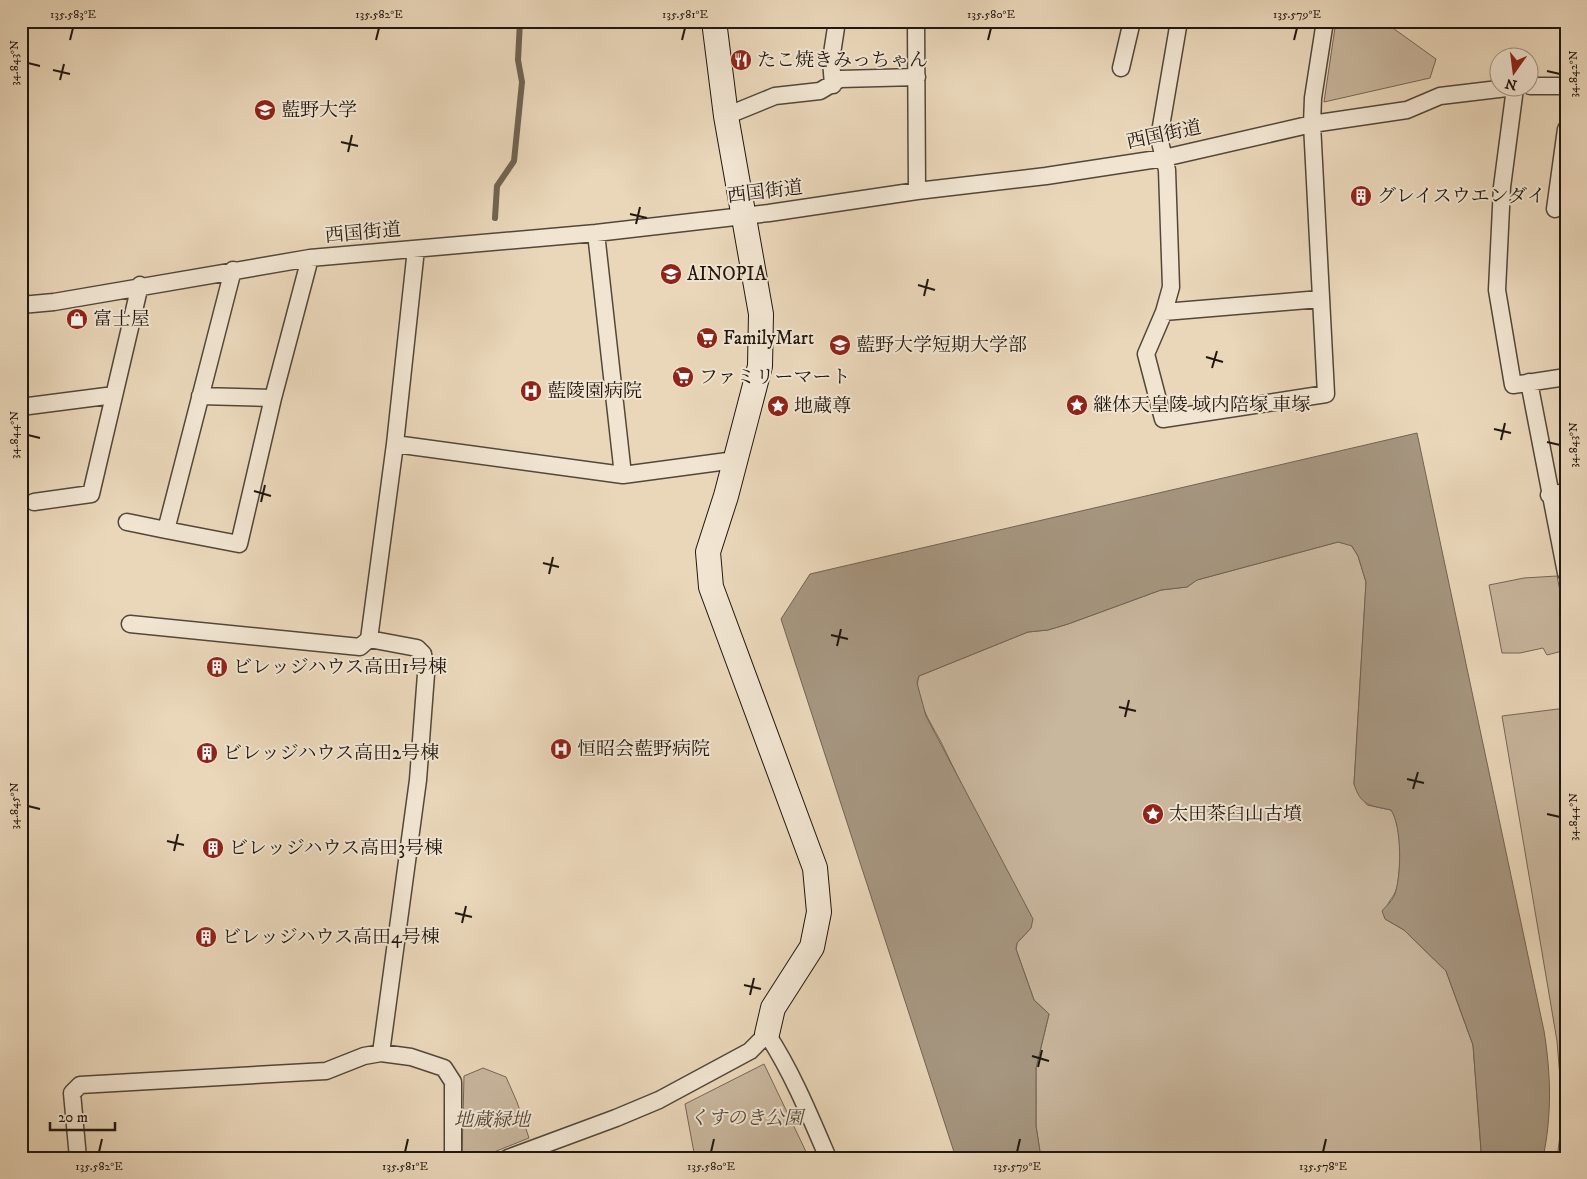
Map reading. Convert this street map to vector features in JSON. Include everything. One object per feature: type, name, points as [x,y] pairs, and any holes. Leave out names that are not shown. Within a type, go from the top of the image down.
[{"type":"street","points":[[508,1158],[659,1100],[750,1051],[766,1034],[773,1008],[812,947],[819,912],[815,868],[712,587],[708,552],[760,366],[762,342],[761,314],[726,116],[714,21]]},
{"type":"street","points":[[833,85],[831,60],[837,21]]},
{"type":"street","points":[[916,21],[917,191]]},
{"type":"street","points":[[1179,21],[1160,129],[1160,147],[1167,170],[1171,286],[1164,312],[1146,354],[1163,418],[1326,394],[1312,124],[1313,98],[1325,21]]},
{"type":"street","points":[[1121,68],[1127,22]]},
{"type":"street","points":[[726,116],[775,96],[820,92],[840,79],[917,77]]},
{"type":"street","points":[[1540,86],[1566,86]]},
{"type":"street","name":"西国街道","points":[[21,305],[54,302],[140,285],[310,258],[596,234],[917,191],[1046,176],[1164,158],[1312,124],[1407,110],[1440,96],[1490,90]]},
{"type":"street","points":[[1514,98],[1502,188],[1497,290],[1513,385],[1566,377]]},
{"type":"street","points":[[1555,208],[1566,129]]},
{"type":"street","points":[[596,234],[623,475]]},
{"type":"street","points":[[130,624],[360,647],[369,640],[395,444],[416,249]]},
{"type":"street","points":[[127,522],[238,544],[273,398],[310,258]]},
{"type":"street","points":[[166,530],[233,270]]},
{"type":"street","points":[[34,502],[91,494],[140,285]]},
{"type":"street","points":[[1164,312],[1320,298]]},
{"type":"street","points":[[1529,382],[1549,494],[1566,573]]},
{"type":"street","points":[[21,407],[114,396]]},
{"type":"street","points":[[200,396],[273,398]]},
{"type":"street","points":[[395,444],[623,475],[735,460]]},
{"type":"street","points":[[1549,494],[1566,492]]},
{"type":"street","points":[[369,640],[417,648],[423,654],[426,674],[413,828],[381,1053]]},
{"type":"street","points":[[766,1034],[776,1048],[811,1118],[828,1158]]},
{"type":"street","points":[[78,1158],[72,1093],[80,1085],[326,1071],[364,1056],[381,1053],[412,1057],[444,1068],[452,1082],[453,1158]]},
{"type":"green space","points":[[1336,21],[1383,21],[1436,59],[1430,78],[1324,102]]},
{"type":"green space","points":[[1338,542],[1351,545],[1358,556],[1366,582],[1354,784],[1367,805],[1391,810],[1395,817],[1399,836],[1400,859],[1397,887],[1387,906],[1385,919],[1404,930],[1446,971],[1473,1045],[1480,1158],[1041,1158],[1036,1126],[1036,1068],[1049,1014],[1034,1000],[1016,949],[1017,943],[1031,928],[924,710],[918,692],[919,676],[1028,632],[1048,630],[1161,590],[1187,587],[1197,580]]},
{"type":"green space","points":[[1557,576],[1566,621],[1566,650],[1547,655],[1543,648],[1520,653],[1502,653],[1489,585],[1524,578]]},
{"type":"green space","points":[[1566,708],[1566,1158],[1557,1158],[1563,1114],[1557,1041],[1502,716]]},
{"type":"green space","name":"くすのき公園","points":[[764,1064],[809,1158],[695,1158],[685,1104]]},
{"type":"green space","name":"地蔵緑地","points":[[483,1068],[506,1077],[529,1138],[479,1158],[462,1158],[464,1076]]},
{"type":"shaded area","points":[[1417,433],[1544,1031],[1550,1094],[1543,1158],[1480,1158],[1473,1045],[1446,971],[1404,930],[1385,919],[1382,911],[1393,898],[1397,888],[1400,852],[1399,839],[1395,818],[1391,810],[1363,801],[1354,784],[1366,582],[1358,556],[1352,546],[1338,542],[1197,580],[1187,587],[1161,590],[1048,630],[1028,632],[919,676],[917,683],[926,716],[1033,919],[1031,928],[1017,943],[1016,949],[1034,1000],[1049,1014],[1036,1068],[1036,1126],[1041,1158],[956,1158],[781,619],[810,574]]},
{"type":"waterway","points":[[495,218],[497,186],[514,161],[522,82],[518,60],[520,21]]},
{"type":"place","name":"たこ焼きみっちゃん","points":[[741,60]]},
{"type":"place","name":"藍野大学","points":[[265,110]]},
{"type":"place","name":"グレイスウエンダイ","points":[[1361,196]]},
{"type":"place","name":"AINOPIA","points":[[671,274]]},
{"type":"place","name":"富士屋","points":[[77,319]]},
{"type":"place","name":"FamilyMart","points":[[707,338]]},
{"type":"place","name":"藍野大学短期大学部","points":[[840,345]]},
{"type":"place","name":"ファミリーマート","points":[[683,377]]},
{"type":"place","name":"藍陵園病院","points":[[531,391]]},
{"type":"place","name":"継体天皇陵 域内陪塚 車塚","points":[[1077,405]]},
{"type":"place","name":"地蔵尊","points":[[778,406]]},
{"type":"place","name":"ビレッジハウス高田1号棟","points":[[217,667]]},
{"type":"place","name":"恒昭会藍野病院","points":[[561,749]]},
{"type":"place","name":"ビレッジハウス高田2号棟","points":[[207,753]]},
{"type":"place","name":"太田茶臼山古墳","points":[[1153,814]]},
{"type":"place","name":"ビレッジハウス高田3号棟","points":[[213,848]]},
{"type":"place","name":"ビレッジハウス高田4号棟","points":[[206,937]]}]
